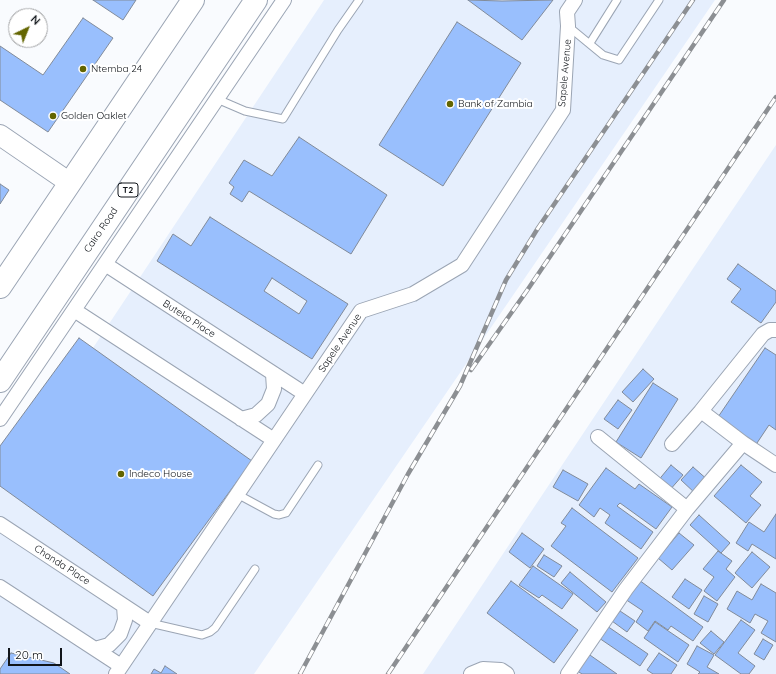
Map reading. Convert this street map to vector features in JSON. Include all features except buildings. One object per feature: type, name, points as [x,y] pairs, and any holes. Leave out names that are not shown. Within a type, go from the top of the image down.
[{"type":"main road","points":[[0,287],[193,0]]},
{"type":"main road","name":"Cairo Road","points":[[0,381],[220,54],[253,2]]},
{"type":"street","points":[[0,419],[284,0]]},
{"type":"street","name":"Sapele Avenue","points":[[118,670],[361,311],[413,294],[462,265],[563,110],[568,26],[567,12],[575,0]]},
{"type":"street","points":[[220,54],[233,75]]},
{"type":"street","points":[[0,135],[70,183]]},
{"type":"street","name":"Buteko Place","points":[[105,264],[305,394]]},
{"type":"street","points":[[74,310],[274,440]]},
{"type":"street","points":[[672,444],[701,411],[763,334],[770,330],[776,330]]},
{"type":"street","points":[[14,360],[40,359]]},
{"type":"street","points":[[241,419],[256,415],[268,404],[274,389],[273,374]]},
{"type":"street","points":[[701,411],[743,443],[776,465]]},
{"type":"street","points":[[598,437],[687,509]]},
{"type":"street","points":[[568,674],[626,589],[687,509],[743,443]]},
{"type":"street","name":"Chanda Place","points":[[0,524],[150,623]]},
{"type":"street","points":[[0,587],[95,649],[118,670]]},
{"type":"street","points":[[95,649],[109,645],[120,634],[125,620],[124,606]]},
{"type":"street","points":[[471,674],[483,669],[501,670],[508,674]]},
{"type":"lane","points":[[217,99],[246,111],[283,119],[338,30],[359,0]]},
{"type":"lane","points":[[590,43],[617,0]]},
{"type":"lane","points":[[568,26],[590,43],[603,56],[619,60],[659,0]]},
{"type":"lane","points":[[237,494],[274,514],[280,515],[286,513],[318,466]]},
{"type":"lane","points":[[150,623],[202,635],[210,632],[215,628],[254,569]]},
{"type":"shaded area","points":[[324,0],[715,0],[254,674],[0,674],[0,488]]},
{"type":"shaded area","points":[[776,145],[776,674],[423,674],[694,267]]},
{"type":"railway","points":[[300,674],[408,474],[460,386],[506,280],[538,228],[693,0]]},
{"type":"railway","points":[[471,370],[526,292],[724,0]]},
{"type":"railway","points":[[388,674],[776,97]]},
{"type":"place","name":"Ntemba 24","points":[[83,69]]},
{"type":"place","name":"Bank of Zambia","points":[[450,104]]},
{"type":"place","name":"Golden Oaklet","points":[[53,116]]},
{"type":"place","name":"Indeco House","points":[[121,474]]}]
